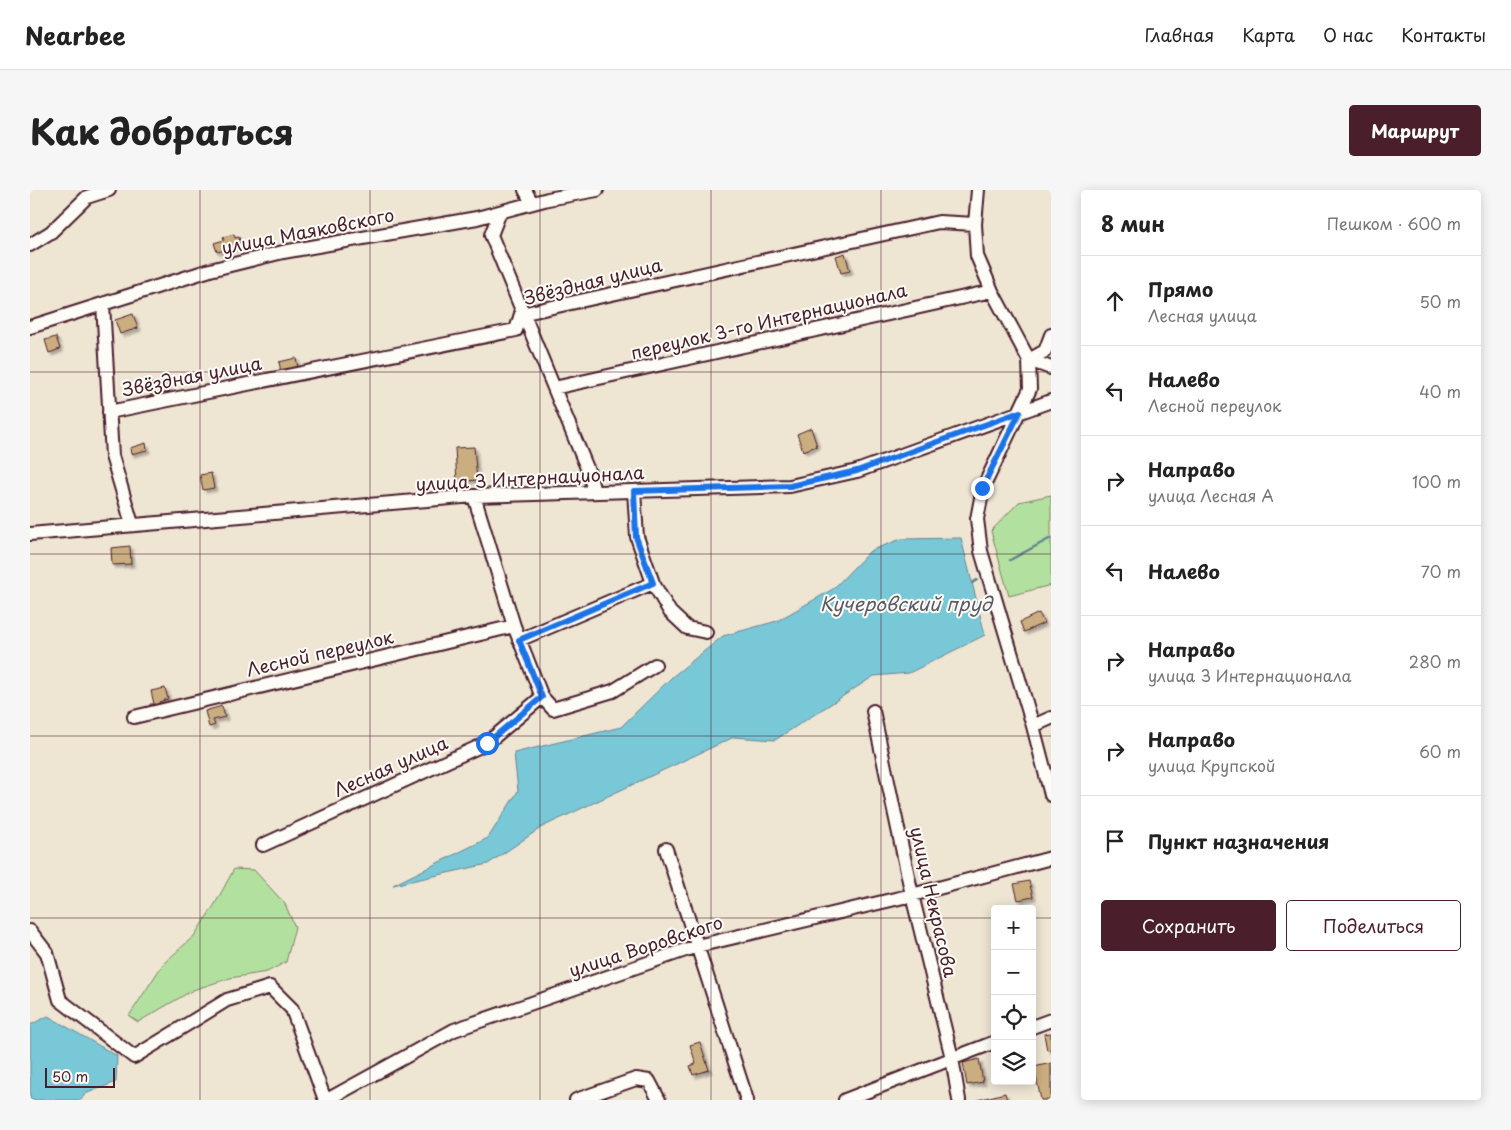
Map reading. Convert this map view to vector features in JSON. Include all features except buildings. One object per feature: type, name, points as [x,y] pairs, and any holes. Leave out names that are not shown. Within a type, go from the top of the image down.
[{"type":"street","points":[[30,245],[51,232],[87,197],[109,190]]},
{"type":"street","points":[[525,190],[532,203]]},
{"type":"street","name":"улица Маяковского","points":[[30,327],[210,270],[283,252],[477,218],[532,203],[597,190]]},
{"type":"street","points":[[978,190],[975,224],[977,256],[992,291],[1029,360],[1030,389],[982,488],[976,520],[981,551],[1033,726],[1051,795]]},
{"type":"street","points":[[500,212],[491,235],[589,473],[594,492]]},
{"type":"street","name":"Звёздная улица","points":[[110,412],[516,330],[522,314],[940,222],[975,224]]},
{"type":"street","name":"переулок 3-го Интернационала","points":[[554,388],[992,291]]},
{"type":"street","points":[[103,304],[112,456],[132,524]]},
{"type":"street","points":[[1029,360],[1045,350],[1051,335]]},
{"type":"street","points":[[1029,360],[1051,368]]},
{"type":"street","name":"улица 3 Интернационала","points":[[30,534],[474,496],[790,486],[857,471],[1051,401]]},
{"type":"street","points":[[634,491],[636,537],[653,583],[670,612],[687,628],[706,632]]},
{"type":"street","points":[[474,496],[519,640],[542,697],[553,709],[613,691],[655,665]]},
{"type":"street","points":[[519,640],[653,583]]},
{"type":"street","name":"Лесной переулок","points":[[134,716],[514,626]]},
{"type":"street","name":"Лесная улица","points":[[263,845],[487,743],[542,697]]},
{"type":"street","name":"улица Некрасова","points":[[873,711],[912,895],[952,1058],[959,1100]]},
{"type":"street","points":[[1033,726],[1051,718]]},
{"type":"street","points":[[666,848],[747,1100]]},
{"type":"street","name":"улица Воровского","points":[[326,1100],[454,1030],[697,946],[912,895],[1051,858]]},
{"type":"street","points":[[30,931],[48,953],[60,1000],[134,1057],[227,1000],[270,987],[292,1009],[326,1100]]},
{"type":"street","points":[[1036,1026],[1051,1020]]},
{"type":"street","points":[[845,1100],[991,1043]]},
{"type":"street","points":[[576,1100],[636,1079],[649,1081],[659,1100]]},
{"type":"green space","points":[[1051,495],[1051,585],[1009,596],[991,531],[1019,502]]},
{"type":"green space","points":[[234,869],[254,870],[285,904],[295,927],[286,962],[267,972],[230,978],[193,990],[138,1022],[129,1016],[163,964],[194,936],[215,904]]},
{"type":"water","name":"Кучеровский пруд","points":[[961,538],[985,635],[909,673],[874,676],[775,740],[734,737],[542,827],[488,864],[393,885],[488,838],[518,791],[514,753],[621,727],[672,677],[723,636],[777,621],[833,589],[870,551],[901,539]]},
{"type":"water","points":[[48,1016],[117,1056],[116,1082],[85,1094],[81,1100],[30,1100],[30,1025]]},
{"type":"waterway","points":[[1010,560],[1051,538]]},
{"type":"waterway","points":[[972,583],[977,580]]},
{"type":"route","points":[[487,743],[542,697],[519,640],[653,583],[636,537],[634,491],[790,486],[857,471],[1020,412],[982,488]]}]
